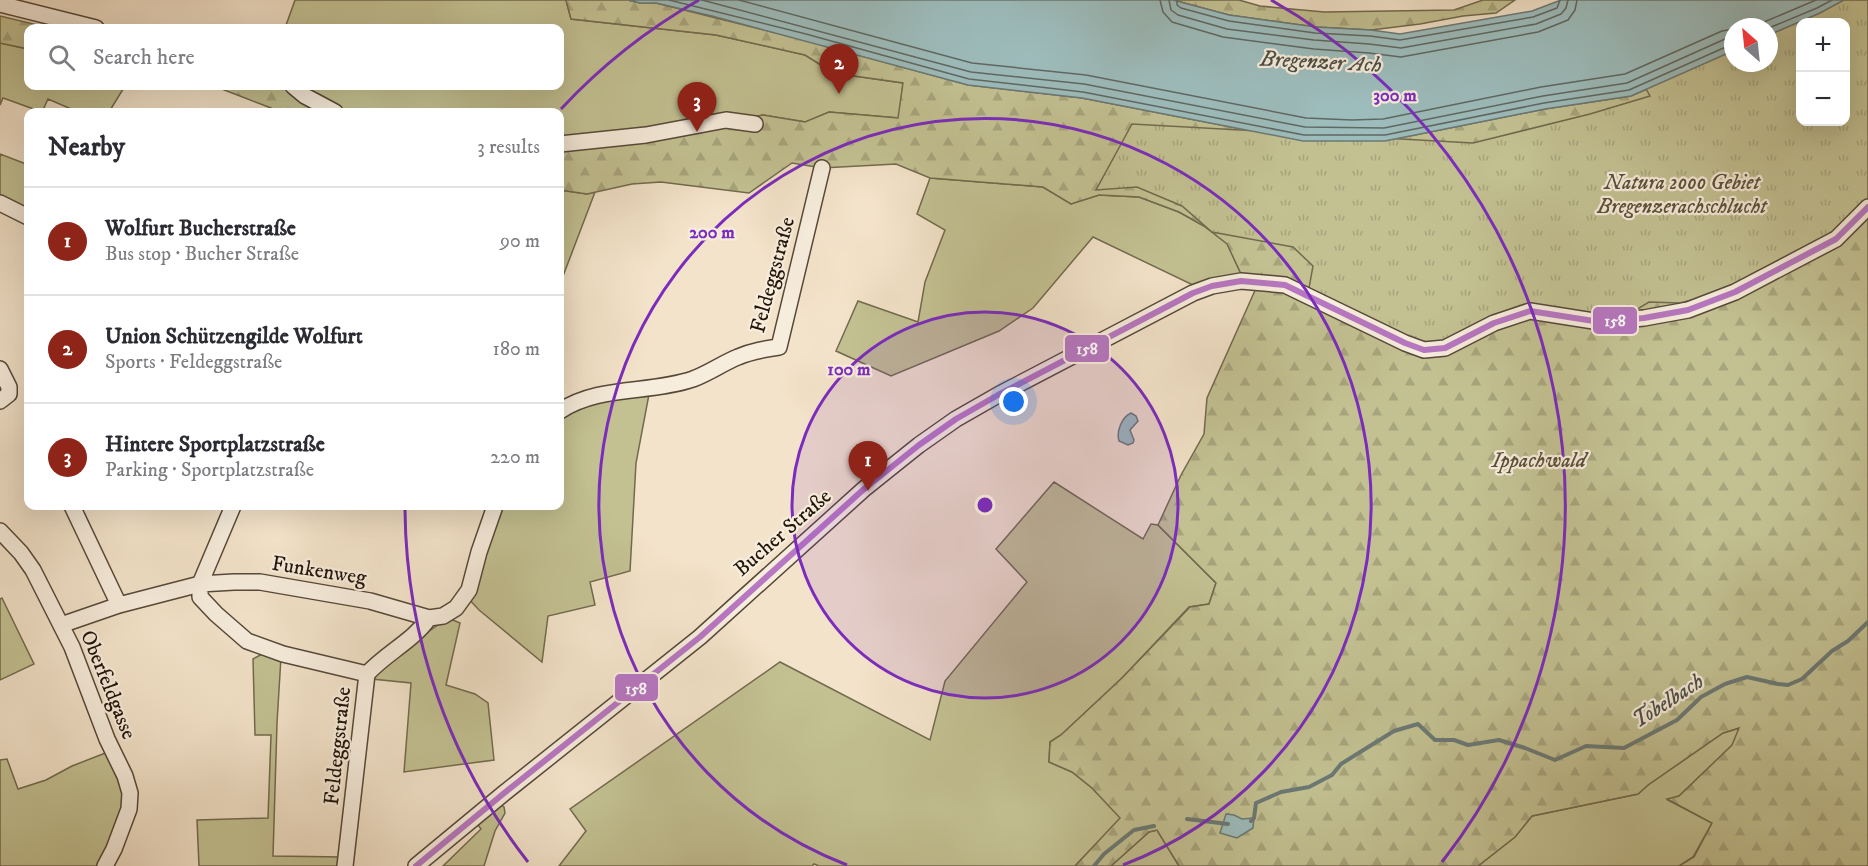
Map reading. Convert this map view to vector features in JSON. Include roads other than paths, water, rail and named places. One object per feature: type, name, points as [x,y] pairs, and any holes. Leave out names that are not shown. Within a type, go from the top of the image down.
[{"type":"street","points":[[0,4],[80,24]]},
{"type":"street","points":[[298,90],[328,108]]},
{"type":"street","points":[[564,144],[646,135],[726,120],[755,124]]},
{"type":"street","name":"Feldeggstraße","points":[[564,409],[599,394],[662,386],[692,379],[738,357],[779,347],[822,168]]},
{"type":"street","points":[[0,203],[24,215]]},
{"type":"street","name":"Bucher Straße","points":[[416,866],[700,637],[864,489],[919,445],[956,419],[1193,293],[1212,286],[1241,281],[1285,285],[1405,343],[1424,350],[1444,348],[1494,322],[1530,312],[1600,322],[1644,318],[1688,310],[1735,292],[1836,239],[1868,207]]},
{"type":"street","points":[[0,369],[9,387],[9,394],[0,401]]},
{"type":"street","points":[[74,510],[119,605]]},
{"type":"street","points":[[231,510],[200,584],[200,597],[247,641],[283,654],[367,674]]},
{"type":"street","name":"Feldeggstraße","points":[[345,866],[367,674],[420,632],[429,618],[443,616],[456,608],[469,590],[494,510]]},
{"type":"street","name":"Oberfeldgasse","points":[[0,531],[21,553],[33,570],[79,664],[115,757],[125,776],[130,793],[129,809],[126,822],[105,866]]},
{"type":"street","name":"Funkenweg","points":[[61,625],[119,605],[200,584],[260,582],[370,600],[429,618]]},
{"type":"water","name":"Bregenzer Ach","points":[[628,0],[1173,0],[1229,15],[1316,27],[1400,34],[1532,11],[1561,0],[1844,0],[1808,18],[1796,18],[1796,23],[1778,31],[1778,18],[1724,18],[1724,55],[1631,96],[1545,109],[1385,141],[1303,141],[1082,98],[968,85],[712,16],[656,3]]},
{"type":"water","points":[[1131,413],[1138,421],[1130,430],[1134,440],[1128,445],[1119,441],[1118,433],[1122,421]]},
{"type":"water","points":[[1226,814],[1242,819],[1254,818],[1253,828],[1237,838],[1220,833]]},
{"type":"waterway","name":"Tobelbach","points":[[1251,821],[1254,818],[1256,803],[1281,792],[1309,787],[1332,775],[1341,764],[1394,731],[1418,724],[1435,740],[1454,740],[1468,745],[1499,740],[1555,760],[1586,746],[1624,748],[1677,720],[1701,697],[1725,684],[1747,677],[1788,685],[1802,679],[1868,622]]},
{"type":"waterway","points":[[1187,819],[1228,824]]},
{"type":"waterway","points":[[1094,866],[1104,854],[1134,830],[1154,826]]},
{"type":"place","name":"Union Schützengilde Wolfurt","points":[[839,94]]},
{"type":"place","name":"Hintere Sportplatzstraße","points":[[697,132]]},
{"type":"place","name":"Wolfurt Bucherstraße","points":[[868,491]]},
{"type":"park label","name":"Natura 2000 Gebiet Bregenzerachschlucht","points":[[1682,195]]},
{"type":"park label","name":"Ippachwald","points":[[1539,461]]}]
